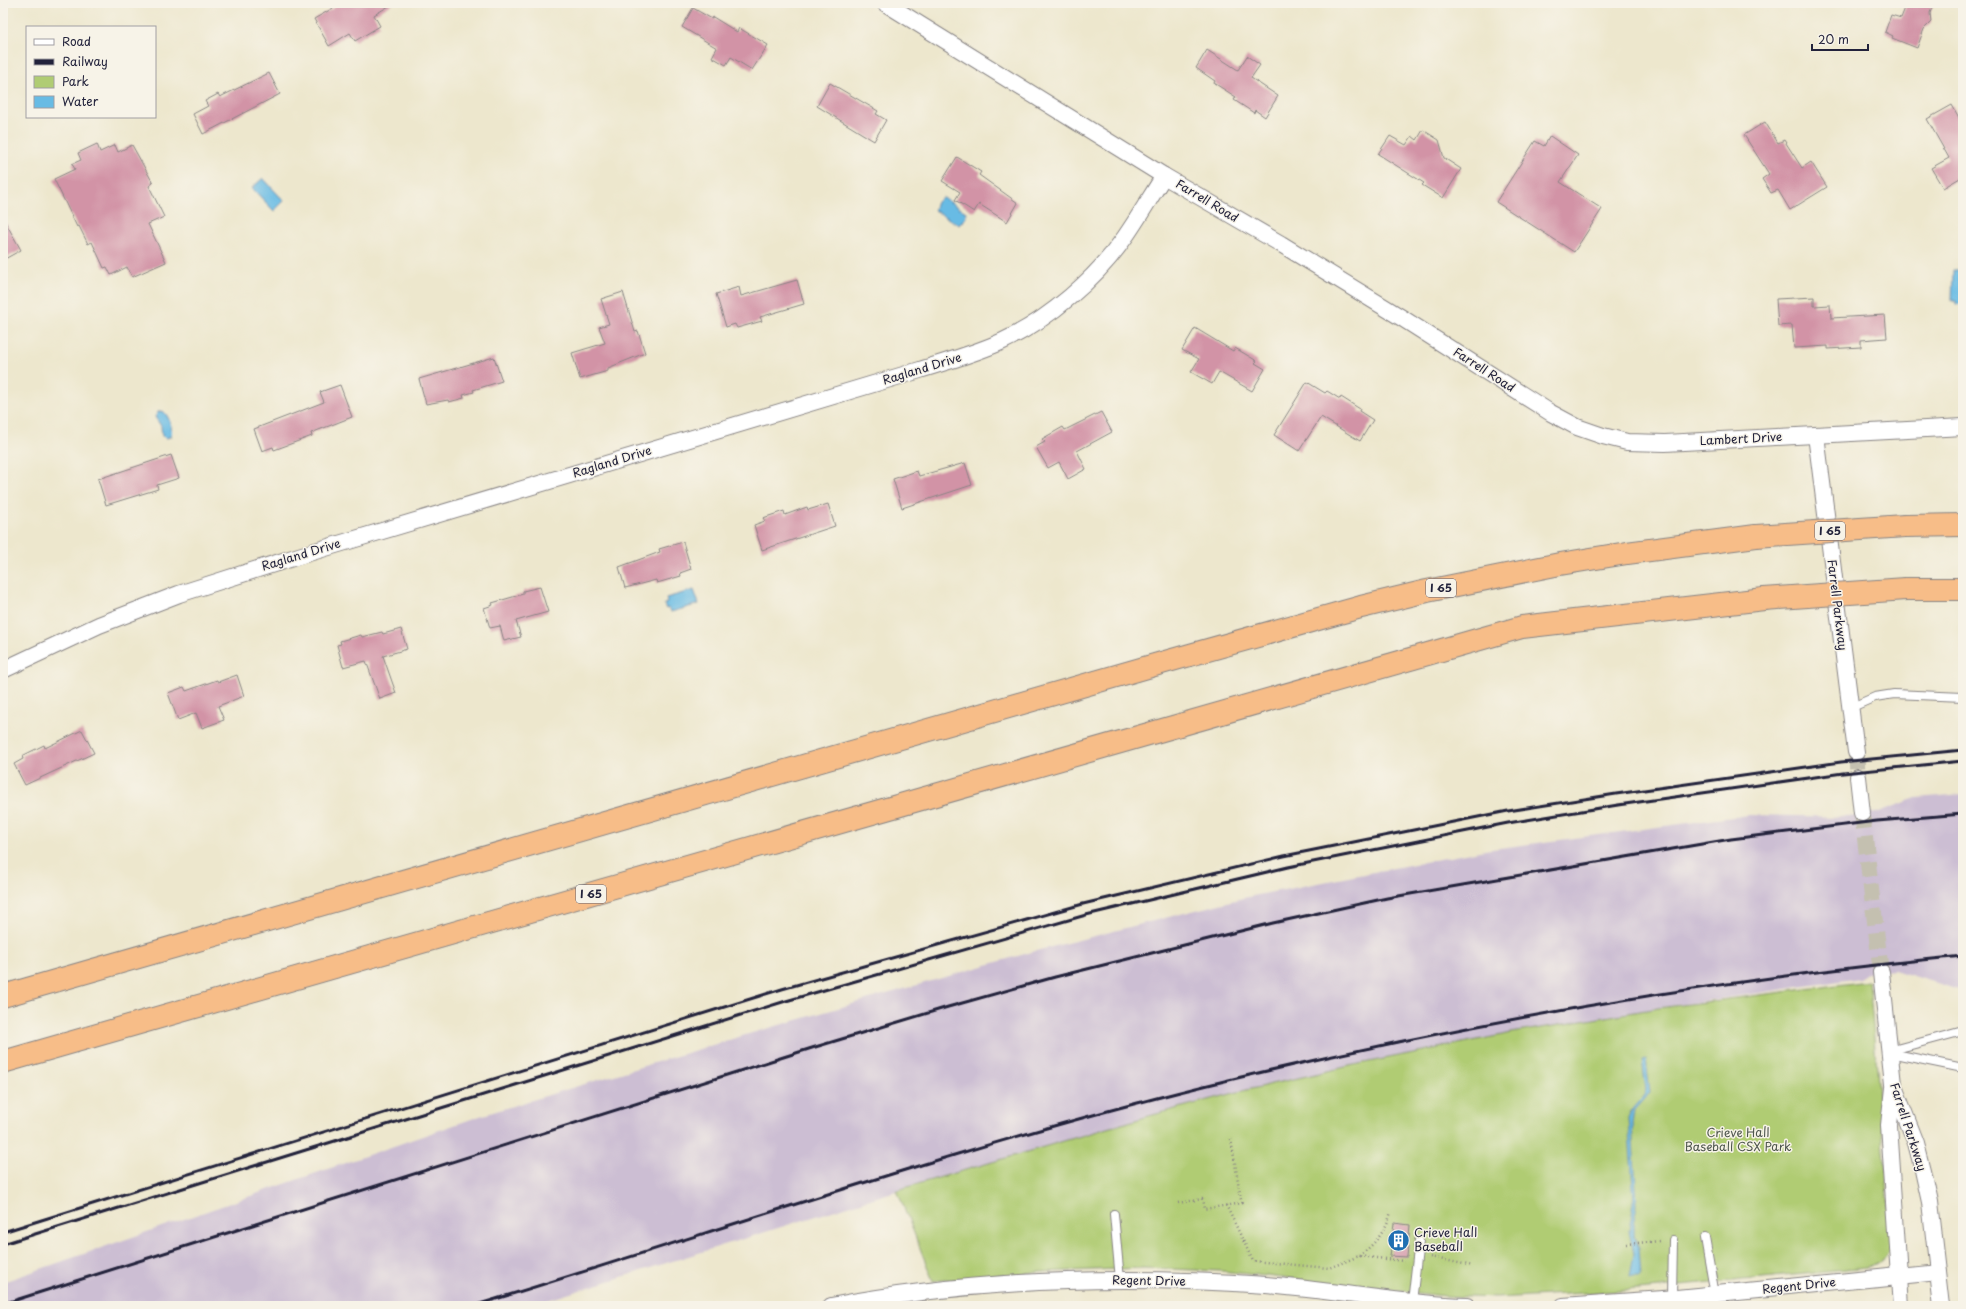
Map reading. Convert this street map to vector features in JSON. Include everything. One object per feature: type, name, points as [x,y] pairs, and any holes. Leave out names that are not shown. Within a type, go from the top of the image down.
[{"type":"highway","name":"I 65","points":[[3,996],[1361,607],[1442,588],[1560,564],[1633,552],[1756,536],[1905,526],[1963,526]]},
{"type":"highway","name":"I 65","points":[[3,1062],[1522,627],[1764,599],[1906,589],[1963,589]]},
{"type":"street","name":"Farrell Road","points":[[885,3],[1164,176],[1348,285],[1462,355],[1529,399]]},
{"type":"street","name":"Ragland Drive","points":[[3,670],[99,625],[179,594],[302,555],[920,370],[988,348],[1036,322],[1080,287],[1125,237],[1164,176]]},
{"type":"street","name":"Lambert Drive","points":[[1529,399],[1578,427],[1603,436],[1627,442],[1666,443],[1963,427]]},
{"type":"street","name":"Farrell Parkway","points":[[1816,435],[1856,752]]},
{"type":"street","points":[[1858,777],[1862,813]]},
{"type":"street","name":"Farrell Parkway","points":[[1881,972],[1893,1084],[1916,1143],[1923,1170],[1930,1202],[1942,1306]]},
{"type":"street","points":[[1893,1084],[1889,1125],[1901,1306]]},
{"type":"street","name":"Regent Drive","points":[[1563,1306],[1672,1299],[1938,1272]]},
{"type":"street","name":"Regent Drive","points":[[831,1306],[954,1289],[1045,1282],[1120,1280],[1267,1285],[1410,1304],[1467,1306]]},
{"type":"lane","points":[[1850,708],[1875,697],[1894,694],[1963,697]]},
{"type":"lane","points":[[1889,1052],[1963,1031]]},
{"type":"lane","points":[[1889,1052],[1963,1068]]},
{"type":"lane","points":[[1114,1214],[1120,1280]]},
{"type":"lane","points":[[1705,1238],[1715,1295]]},
{"type":"lane","points":[[1672,1299],[1673,1240]]},
{"type":"lane","points":[[1410,1304],[1419,1241]]},
{"type":"path","points":[[1178,1203],[1202,1199],[1204,1209],[1242,1204],[1231,1139]]},
{"type":"path","points":[[1226,1205],[1253,1261],[1329,1268],[1359,1256],[1371,1247],[1381,1234],[1391,1212]]},
{"type":"path","points":[[1626,1244],[1663,1240]]},
{"type":"path","points":[[1359,1256],[1417,1258],[1473,1266]]},
{"type":"shaded area","points":[[1963,794],[1963,991],[1894,970],[1868,973],[1860,978],[1656,1008],[947,1175],[529,1306],[3,1306],[3,1282],[480,1116],[752,1033],[1032,952],[1243,898],[1485,850],[1748,815],[1849,817],[1876,813],[1917,798]]},
{"type":"green space","name":"Crieve Hall Baseball CSX Park","points":[[1869,981],[1892,1240],[1889,1250],[1884,1258],[1877,1264],[1867,1268],[1638,1290],[1496,1298],[1444,1296],[1221,1271],[1143,1268],[1041,1272],[933,1281],[897,1190],[1149,1116],[1238,1092],[1354,1065],[1512,1033],[1658,1008]]},
{"type":"water","points":[[263,178],[284,201],[274,211],[252,188]]},
{"type":"water","points":[[942,197],[966,212],[965,219],[959,225],[934,210],[937,202]]},
{"type":"water","points":[[1953,270],[1963,270],[1963,305],[1956,304],[1956,301],[1952,301]]},
{"type":"water","points":[[163,411],[169,419],[171,426],[171,436],[167,438],[162,436],[161,426],[155,417],[158,412]]},
{"type":"water","points":[[694,590],[699,604],[671,612],[668,608],[666,609],[664,604],[667,603],[666,598]]},
{"type":"water","points":[[1646,1059],[1650,1092],[1634,1110],[1632,1124],[1637,1204],[1633,1224],[1633,1234],[1639,1248],[1641,1277],[1630,1277],[1634,1254],[1629,1230],[1634,1202],[1628,1118],[1632,1109],[1645,1094],[1646,1090],[1642,1060]]},
{"type":"building","points":[[342,3],[394,3],[374,15],[380,26],[355,41],[350,33],[329,46],[314,19]]},
{"type":"building","points":[[1907,3],[1934,3],[1930,13],[1931,22],[1924,29],[1917,48],[1892,38],[1893,36],[1885,32],[1891,15],[1901,18]]},
{"type":"building","points":[[693,8],[712,19],[713,17],[737,32],[739,28],[768,45],[752,70],[731,57],[726,65],[712,57],[717,48],[682,27]]},
{"type":"building","points":[[1207,50],[1238,70],[1247,56],[1260,65],[1251,78],[1278,96],[1265,117],[1255,110],[1254,113],[1234,100],[1236,97],[1214,83],[1215,81],[1196,68]]},
{"type":"building","points":[[269,73],[280,94],[203,134],[193,114],[208,106],[205,101],[218,94],[220,97]]},
{"type":"building","points":[[830,83],[878,111],[876,114],[886,120],[874,141],[817,106]]},
{"type":"building","points":[[1952,105],[1963,125],[1963,183],[1960,178],[1943,188],[1931,168],[1949,158],[1927,119]]},
{"type":"building","points":[[1765,122],[1778,143],[1784,140],[1802,168],[1811,162],[1827,187],[1790,210],[1778,190],[1771,193],[1762,179],[1769,174],[1744,135]]},
{"type":"building","points":[[1423,130],[1439,140],[1444,158],[1461,169],[1443,198],[1422,185],[1424,183],[1378,154],[1390,136],[1406,145],[1412,136],[1417,140]]},
{"type":"building","points":[[1550,136],[1578,155],[1560,182],[1602,209],[1574,252],[1496,202],[1535,141],[1544,146]]},
{"type":"building","points":[[97,144],[100,152],[115,145],[118,152],[132,145],[153,183],[149,186],[164,217],[148,224],[166,262],[132,277],[127,267],[111,275],[107,267],[104,268],[92,242],[88,244],[79,226],[77,227],[54,179],[75,169],[72,164],[81,160],[78,153]]},
{"type":"building","points":[[957,157],[981,172],[979,175],[1018,203],[1007,222],[979,204],[974,212],[955,200],[960,192],[942,181]]},
{"type":"building","points":[[3,218],[21,250],[3,260]]},
{"type":"building","points":[[797,280],[804,304],[760,317],[762,321],[737,328],[735,324],[726,327],[716,294],[739,287],[741,296]]},
{"type":"building","points":[[623,292],[635,332],[638,331],[645,353],[608,368],[608,371],[580,379],[572,353],[605,343],[599,327],[609,324],[601,299]]},
{"type":"building","points":[[1814,297],[1814,306],[1830,305],[1831,318],[1885,315],[1887,338],[1861,340],[1861,347],[1828,349],[1828,346],[1794,348],[1792,325],[1778,326],[1776,299]]},
{"type":"building","points":[[1195,328],[1233,351],[1235,348],[1257,361],[1255,363],[1265,369],[1252,391],[1219,372],[1212,384],[1191,372],[1199,359],[1182,350]]},
{"type":"building","points":[[494,357],[502,381],[473,390],[474,392],[463,395],[464,398],[449,402],[448,400],[426,404],[419,379]]},
{"type":"building","points":[[1307,382],[1325,393],[1327,391],[1340,399],[1341,397],[1360,409],[1359,411],[1373,420],[1360,441],[1321,417],[1299,451],[1274,435]]},
{"type":"building","points":[[340,385],[352,417],[311,433],[312,436],[274,450],[273,447],[262,451],[254,429],[324,402],[320,392]]},
{"type":"building","points":[[1101,412],[1112,432],[1077,451],[1086,469],[1068,479],[1059,462],[1048,468],[1036,447],[1045,442],[1042,439],[1063,427],[1065,430]]},
{"type":"building","points":[[171,455],[179,478],[157,485],[158,489],[106,505],[98,479]]},
{"type":"building","points":[[965,463],[972,485],[902,508],[893,479],[917,471],[919,476]]},
{"type":"building","points":[[828,504],[835,526],[762,550],[754,525],[765,521],[763,518],[784,511],[785,515],[807,507],[808,510]]},
{"type":"building","points":[[683,542],[691,569],[680,573],[681,576],[657,583],[656,580],[625,588],[619,567],[660,552],[659,549]]},
{"type":"building","points":[[540,587],[548,612],[516,621],[521,637],[504,641],[500,626],[490,628],[484,608],[493,605],[492,603],[523,594],[523,591]]},
{"type":"building","points":[[401,629],[407,649],[383,656],[396,693],[380,699],[366,661],[343,667],[337,645],[341,644],[340,641],[361,635],[362,637],[382,632],[383,634]]},
{"type":"building","points":[[237,675],[244,696],[218,706],[224,720],[202,728],[196,713],[178,720],[168,693],[184,687],[186,691],[217,680],[218,682]]},
{"type":"building","points":[[82,730],[94,753],[25,785],[14,764],[23,759],[22,756],[44,745],[45,748]]},
{"type":"building","name":"Crieve Hall Baseball","points":[[1394,1223],[1410,1225],[1407,1257],[1390,1256]]},
{"type":"tunnel","points":[[1856,752],[1858,777]]},
{"type":"tunnel","points":[[1862,813],[1881,972]]},
{"type":"railway","points":[[3,1232],[782,989],[1083,904],[1284,856],[1508,811],[1841,762],[1963,750]]},
{"type":"railway","points":[[3,1244],[786,1001],[1086,915],[1288,867],[1508,823],[1618,805],[1843,773],[1963,761]]},
{"type":"railway","points":[[3,1304],[812,1048],[948,1007],[1055,977],[1273,923],[1387,898],[1731,839],[1877,821],[1963,814]]},
{"type":"railway","points":[[473,1306],[928,1163],[1112,1110],[1204,1086],[1392,1043],[1581,1007],[1772,978],[1963,956]]},
{"type":"place","name":"Crieve Hall Baseball","points":[[1398,1240]]}]
